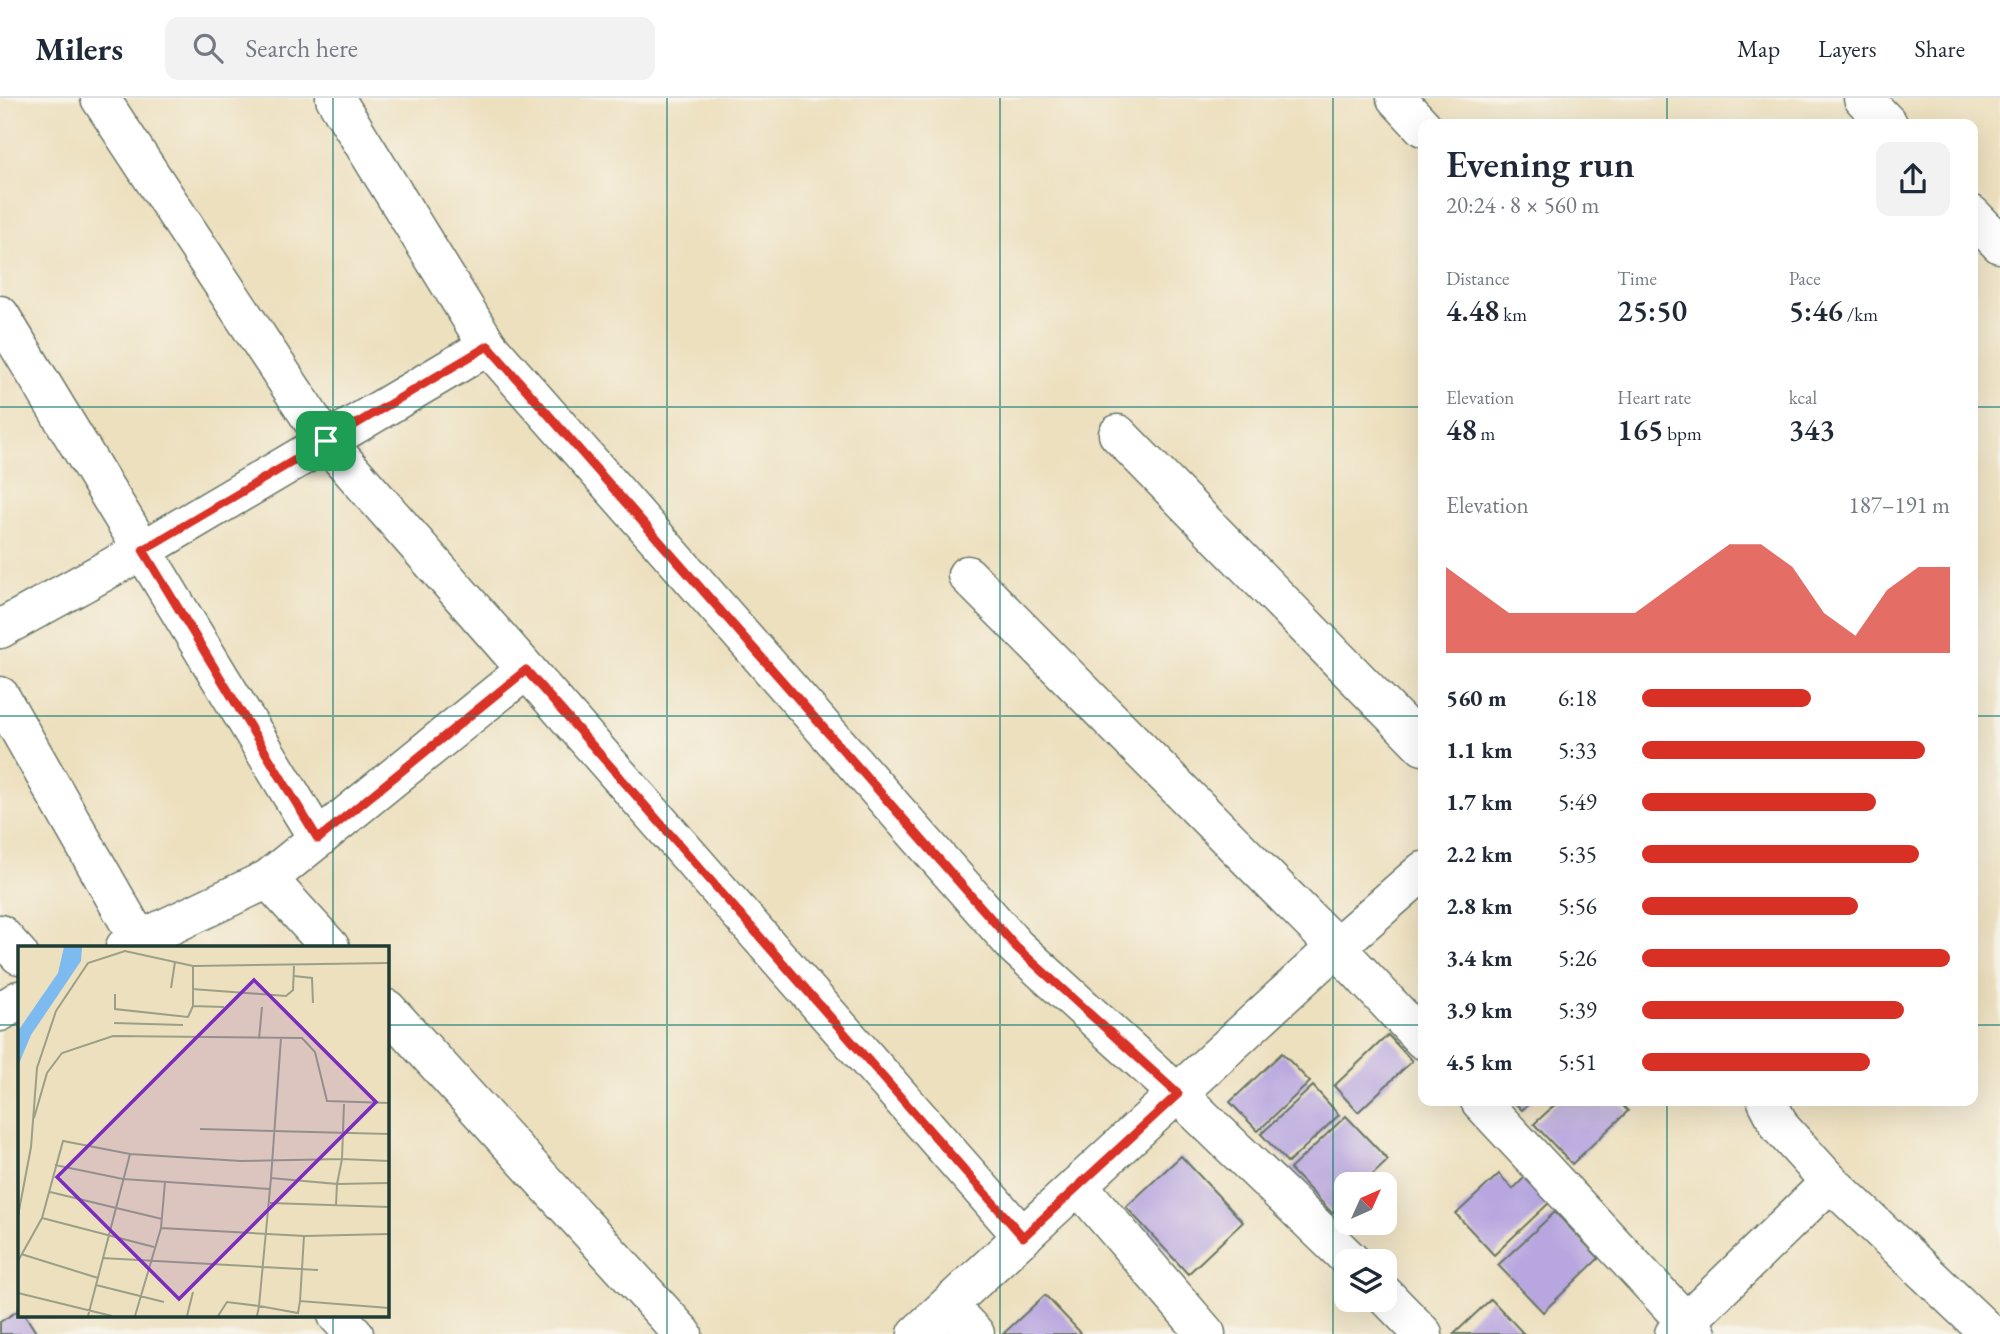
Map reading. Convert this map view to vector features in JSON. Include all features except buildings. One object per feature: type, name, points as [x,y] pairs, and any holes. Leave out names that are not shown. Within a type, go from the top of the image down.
[{"type":"street","points":[[100,98],[326,441],[1023,1237]]},
{"type":"street","points":[[335,98],[488,346],[1016,947],[1178,1094],[1339,1249]]},
{"type":"street","points":[[1396,98],[1418,122]]},
{"type":"street","points":[[1863,98],[1883,119]]},
{"type":"street","points":[[1978,221],[2000,244]]},
{"type":"street","points":[[0,316],[318,839]]},
{"type":"street","points":[[0,629],[143,550],[488,346]]},
{"type":"street","points":[[1118,433],[1418,741]]},
{"type":"street","points":[[967,575],[1336,947],[1418,1035]]},
{"type":"street","points":[[0,696],[132,944],[268,879],[526,670]]},
{"type":"street","points":[[918,1334],[1336,947],[1418,875]]},
{"type":"street","points":[[268,879],[329,946]]},
{"type":"street","points":[[0,934],[18,954]]},
{"type":"street","points":[[0,1012],[18,1001]]},
{"type":"street","points":[[388,1010],[683,1334]]},
{"type":"street","points":[[1484,1106],[1686,1330],[1830,1182]]},
{"type":"street","points":[[1770,1106],[1781,1128],[1830,1182],[1990,1334]]},
{"type":"street","points":[[1078,1185],[1206,1334]]},
{"type":"street","points":[[948,1306],[975,1334]]},
{"type":"street","points":[[1397,1307],[1423,1334]]},
{"type":"street","points":[[338,1316],[354,1334]]},
{"type":"route","points":[[488,346],[1016,947],[1178,1094],[1023,1237],[526,670],[318,839],[143,550],[326,441],[488,346]]}]
